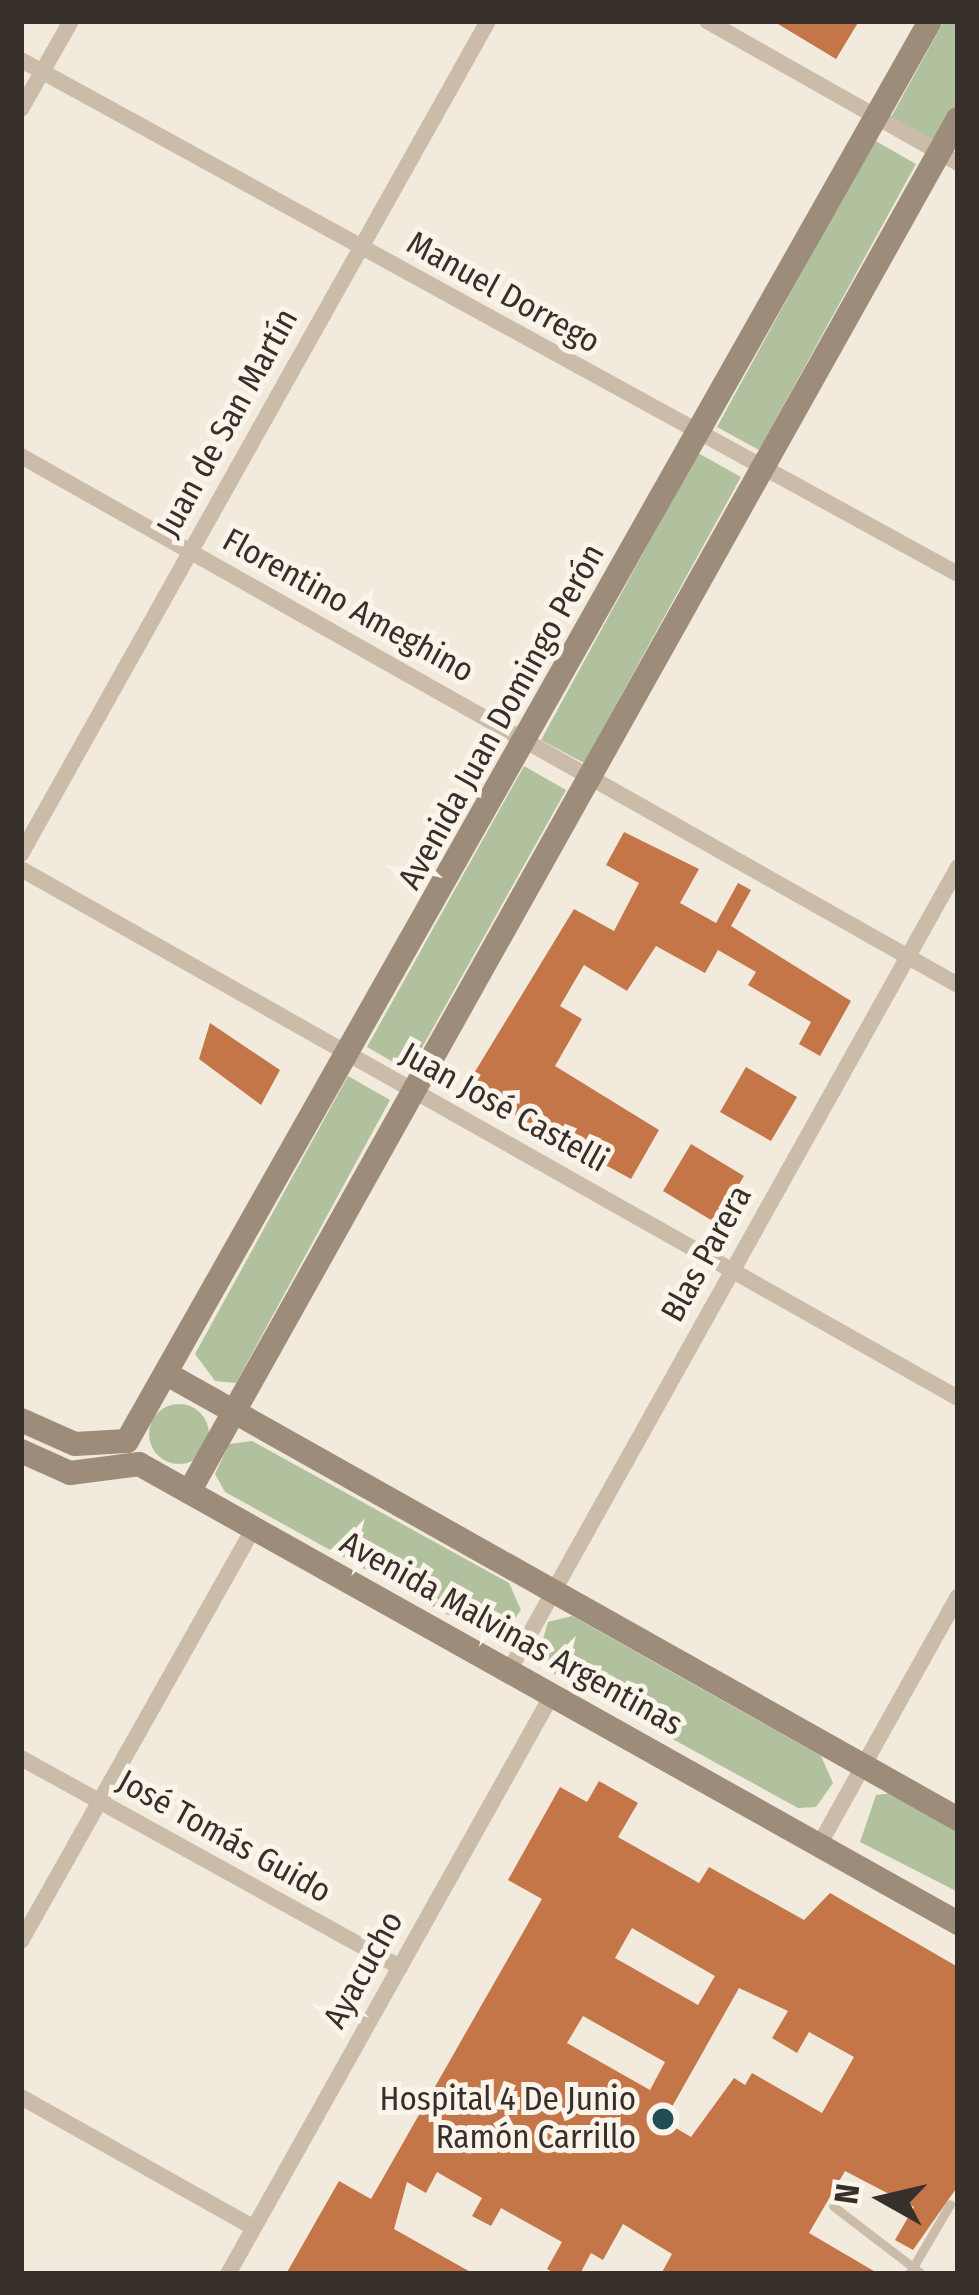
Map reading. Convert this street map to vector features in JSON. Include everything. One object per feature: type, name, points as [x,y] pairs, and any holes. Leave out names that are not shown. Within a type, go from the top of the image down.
[{"type":"main road","name":"Avenida Juan Domingo Perón","points":[[22,1422],[75,1444],[128,1442],[930,21]]},
{"type":"main road","points":[[189,1492],[764,471],[949,157],[958,119]]},
{"type":"main road","name":"Avenida Malvinas Argentinas","points":[[167,1374],[958,1819]]},
{"type":"main road","name":"Avenida Malvinas Argentinas","points":[[21,1450],[70,1473],[139,1464],[958,1923]]},
{"type":"street","points":[[21,109],[71,21]]},
{"type":"street","name":"Juan de San Martín","points":[[21,854],[488,21]]},
{"type":"street","points":[[707,21],[949,157]]},
{"type":"street","name":"Manuel Dorrego","points":[[21,60],[958,574]]},
{"type":"street","name":"Florentino Ameghino","points":[[21,456],[958,985]]},
{"type":"street","name":"Blas Parera","points":[[509,1671],[958,867]]},
{"type":"street","name":"Juan José Castelli","points":[[21,869],[958,1398]]},
{"type":"street","points":[[21,1941],[254,1528]]},
{"type":"street","points":[[819,1845],[958,1596]]},
{"type":"street","name":"Ayacucho","points":[[230,2273],[552,1695]]},
{"type":"street","name":"José Tomás Guido","points":[[21,1758],[400,1967]]},
{"type":"street","points":[[21,2097],[254,2228]]},
{"type":"lane","points":[[833,2206],[914,2272],[950,2204]]},
{"type":"green space","points":[[944,21],[958,21],[958,101],[934,143],[890,119]]},
{"type":"green space","points":[[874,140],[916,164],[759,450],[717,427]]},
{"type":"green space","points":[[698,453],[741,477],[584,763],[541,740]]},
{"type":"green space","points":[[524,766],[566,790],[409,1071],[367,1047]]},
{"type":"green space","points":[[348,1076],[390,1100],[236,1383],[215,1381],[195,1354]]},
{"type":"green space","points":[[179,1404],[200,1413],[209,1434],[200,1455],[179,1464],[158,1455],[149,1434],[158,1413]]},
{"type":"green space","points":[[252,1441],[509,1583],[521,1610],[503,1635],[486,1636],[225,1492],[215,1474],[229,1444]]},
{"type":"green space","points":[[572,1616],[821,1756],[833,1783],[816,1807],[798,1808],[547,1670],[538,1656],[548,1622]]},
{"type":"green space","points":[[894,1793],[958,1829],[958,1892],[860,1842],[876,1795]]},
{"type":"building","points":[[773,21],[859,21],[836,59]]},
{"type":"building","points":[[624,832],[699,869],[680,903],[716,923],[738,883],[751,890],[731,926],[851,1001],[820,1056],[799,1044],[811,1022],[748,985],[756,972],[718,950],[705,973],[656,946],[627,991],[584,965],[560,1006],[582,1019],[555,1066],[659,1130],[631,1179],[465,1088],[574,909],[614,931],[639,883],[606,865]]},
{"type":"building","points":[[210,1023],[280,1070],[261,1105],[199,1059]]},
{"type":"building","points":[[746,1067],[797,1097],[771,1141],[720,1112]]},
{"type":"building","points":[[691,1144],[744,1176],[716,1223],[663,1191]]},
{"type":"building","name":"Hospital 4 De Junio Ramón Carrillo","points":[[599,1781],[638,1803],[618,1837],[699,1883],[709,1867],[804,1920],[830,1893],[958,1967],[958,2186],[913,2250],[895,2240],[914,2207],[845,2171],[809,2233],[879,2274],[661,2274],[672,2254],[623,2224],[603,2260],[591,2253],[580,2274],[556,2274],[547,2269],[562,2242],[501,2208],[491,2226],[472,2216],[482,2198],[437,2172],[426,2193],[407,2182],[394,2229],[474,2274],[286,2274],[339,2181],[371,2199],[542,1899],[508,1880],[560,1787],[587,1802]],"holes":[[[632,1928],[715,1976],[698,2005],[615,1958]],[[739,1988],[788,2011],[772,2038],[797,2053],[809,2032],[854,2057],[822,2113],[752,2073],[745,2085],[734,2078],[691,2137],[664,2121]],[[583,2016],[665,2062],[650,2090],[567,2043]]]},
{"type":"place","name":"Hospital 4 De Junio Ramón Carrillo","points":[[663,2119]]}]
